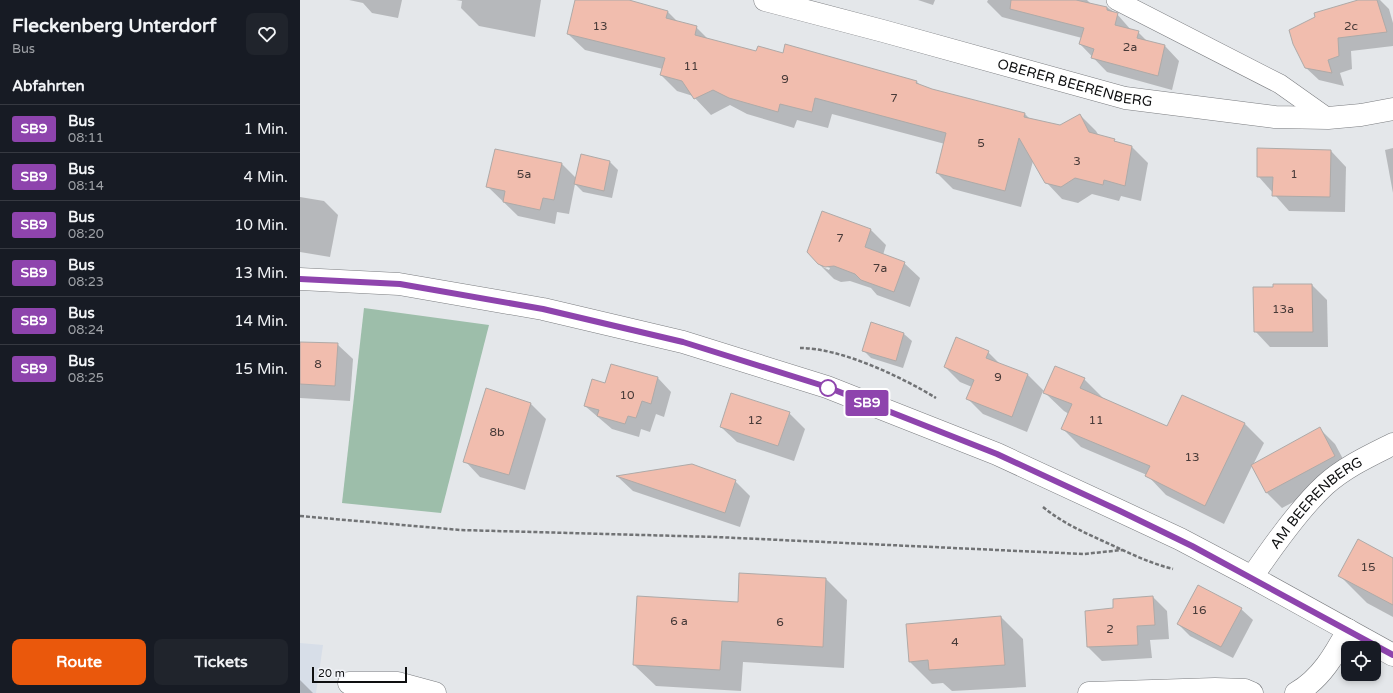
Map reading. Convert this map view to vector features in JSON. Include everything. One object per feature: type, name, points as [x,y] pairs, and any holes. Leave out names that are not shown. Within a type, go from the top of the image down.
[{"type":"street","name":"OBERER BEERENBERG","points":[[765,0],[1125,98],[1268,116],[1328,118],[1393,110]]},
{"type":"street","points":[[300,279],[400,284],[543,309],[683,342],[827,387],[997,454],[1180,539],[1393,655]]},
{"type":"street","name":"AM BEERENBERG","points":[[1252,577],[1265,558],[1325,485],[1351,466],[1393,444]]},
{"type":"street","points":[[1296,693],[1306,687],[1323,670],[1348,630]]},
{"type":"street","points":[[349,683],[398,683],[435,693]]},
{"type":"street","points":[[1089,693],[1215,689],[1245,690],[1252,693]]},
{"type":"lane","points":[[1116,0],[1280,84],[1328,118]]},
{"type":"path","points":[[300,516],[460,530],[716,537],[1084,554],[1123,550],[1068,524],[1039,505]]},
{"type":"shaded area","points":[[300,643],[323,645],[316,693],[300,693]]},
{"type":"green space","points":[[364,308],[489,325],[441,513],[342,503]]},
{"type":"building","points":[[575,0],[629,0],[668,11],[666,18],[697,26],[695,35],[756,51],[758,46],[783,53],[785,44],[917,81],[916,83],[932,89],[1025,113],[1024,117],[1060,125],[1080,114],[1089,132],[1115,139],[1114,141],[1132,146],[1125,186],[1104,180],[1103,185],[1075,178],[1061,187],[1045,183],[1019,138],[1005,191],[936,173],[946,133],[815,98],[812,112],[780,104],[778,112],[729,98],[713,90],[694,99],[682,81],[660,75],[665,58],[567,34]]},
{"type":"building","points":[[1011,0],[1076,0],[1107,7],[1107,10],[1118,13],[1115,25],[1139,31],[1137,38],[1165,45],[1158,76],[1091,58],[1094,49],[1079,44],[1084,28],[1010,9]]},
{"type":"building","points":[[1358,0],[1377,0],[1387,32],[1338,38],[1339,56],[1328,60],[1332,73],[1305,68],[1293,44],[1289,30],[1315,17],[1314,13]]},
{"type":"building","points":[[1257,148],[1331,150],[1330,197],[1272,196],[1273,177],[1257,177]]},
{"type":"building","points":[[495,149],[562,163],[554,200],[543,198],[540,210],[503,202],[505,191],[486,187]]},
{"type":"building","points":[[581,154],[610,161],[604,191],[574,184]]},
{"type":"building","points":[[822,211],[871,229],[865,247],[905,262],[894,292],[861,280],[855,274],[834,266],[825,267],[818,264],[807,252]]},
{"type":"building","points":[[1273,284],[1312,284],[1313,332],[1254,332],[1253,287],[1273,287]]},
{"type":"building","points":[[871,322],[904,333],[896,361],[862,351]]},
{"type":"building","points":[[956,337],[989,351],[986,358],[1028,374],[1012,417],[966,399],[974,380],[944,367]]},
{"type":"building","points":[[300,342],[338,343],[335,386],[300,384]]},
{"type":"building","points":[[611,364],[658,377],[651,404],[642,401],[636,418],[628,416],[625,424],[597,416],[599,410],[584,406],[592,379],[605,383]]},
{"type":"building","points":[[1055,366],[1085,378],[1080,388],[1167,426],[1182,395],[1245,423],[1205,506],[1145,476],[1150,466],[1061,429],[1072,404],[1043,393]]},
{"type":"building","points":[[486,388],[531,403],[509,475],[463,462]]},
{"type":"building","points":[[731,393],[790,412],[778,446],[720,427]]},
{"type":"building","points":[[1320,427],[1335,456],[1266,493],[1251,465]]},
{"type":"building","points":[[692,464],[736,480],[725,513],[616,476]]},
{"type":"building","points":[[1358,539],[1393,558],[1393,605],[1338,576]]},
{"type":"building","points":[[739,573],[826,578],[823,647],[722,641],[720,670],[633,665],[637,596],[738,602]]},
{"type":"building","points":[[1198,585],[1242,608],[1221,647],[1177,624]]},
{"type":"building","points":[[1153,596],[1155,625],[1137,626],[1138,645],[1087,647],[1085,611],[1113,608],[1113,599]]},
{"type":"building","points":[[1001,616],[1005,665],[929,670],[928,660],[909,662],[906,624]]},
{"type":"bus line","name":"SB9","points":[[300,279],[400,284],[543,309],[683,342],[827,387],[997,454],[1180,539],[1393,655]]}]
